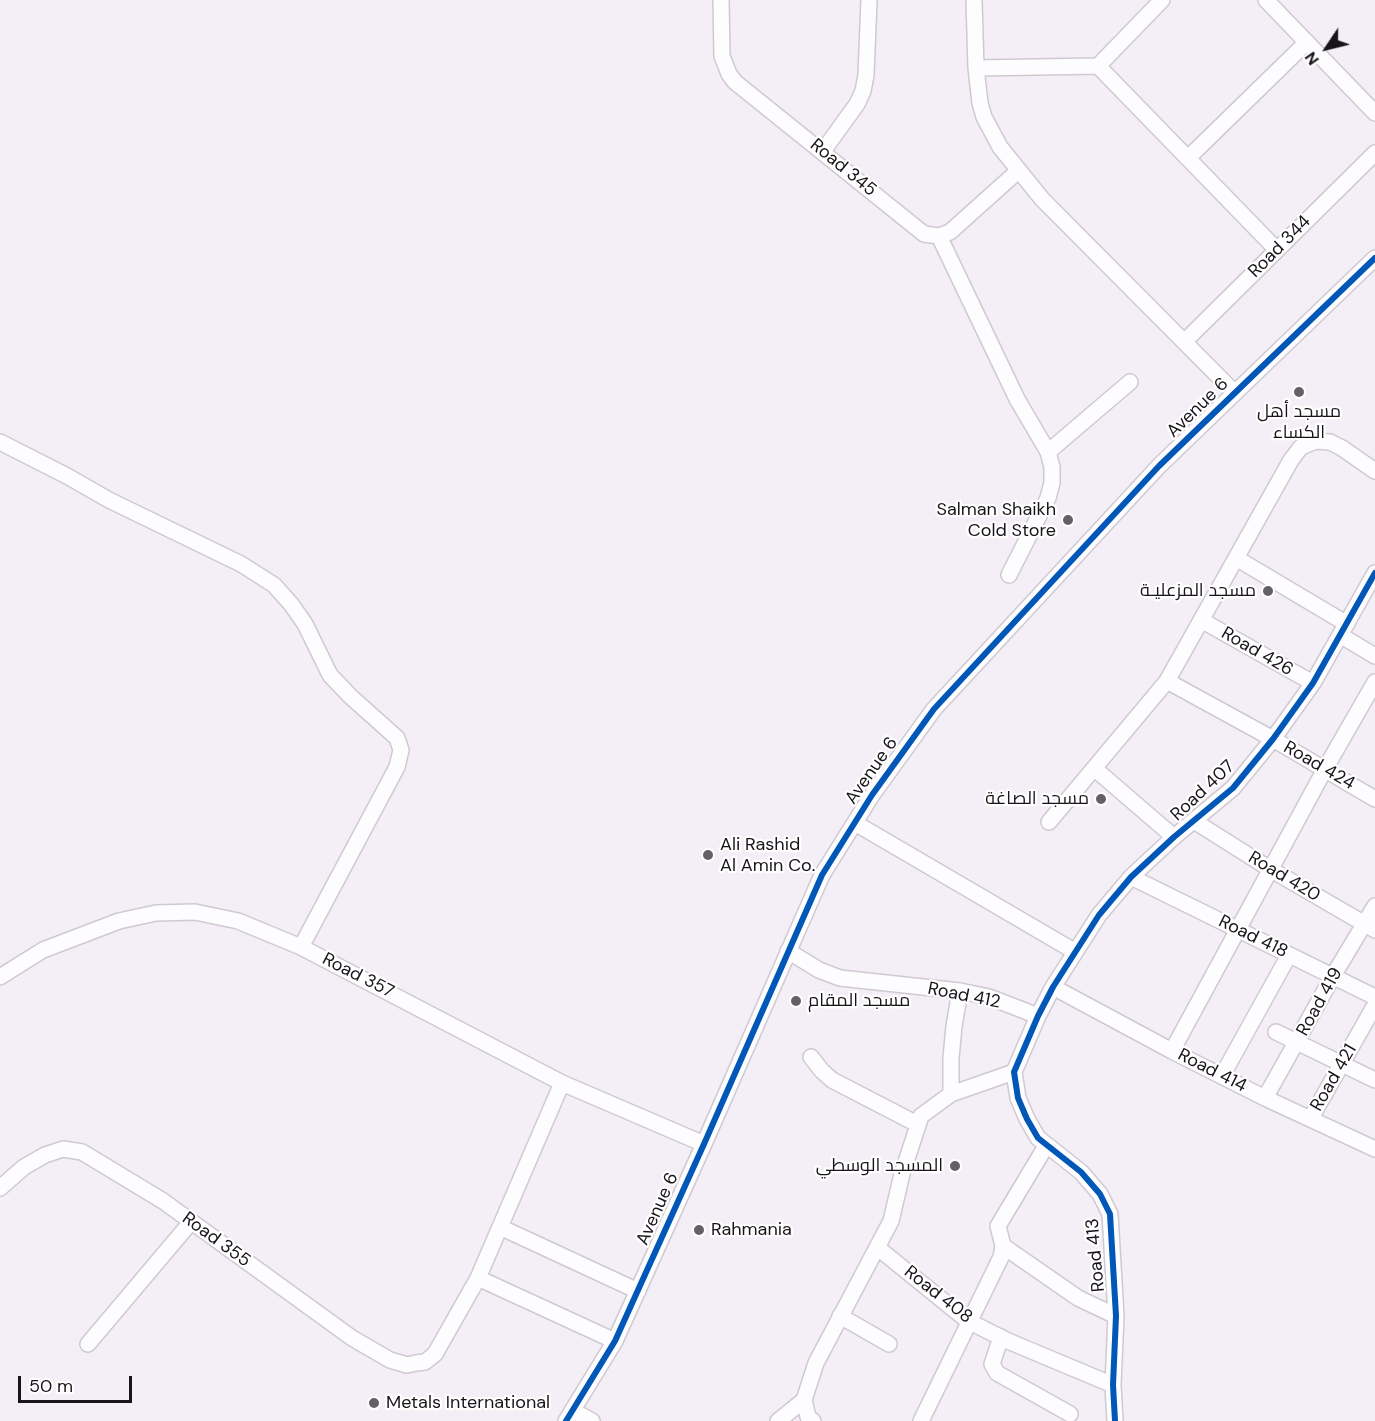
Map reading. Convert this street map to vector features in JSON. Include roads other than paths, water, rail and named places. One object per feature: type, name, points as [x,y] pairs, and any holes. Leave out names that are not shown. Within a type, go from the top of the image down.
[{"type":"street","name":"Road 345","points":[[721,0],[722,56],[729,74],[743,88],[917,229],[924,234],[939,236]]},
{"type":"street","points":[[823,151],[857,104],[863,91],[866,75],[869,0]]},
{"type":"street","points":[[974,0],[976,68],[984,117],[1000,147],[1042,199],[1235,393]]},
{"type":"street","points":[[976,68],[1098,66],[1162,0]]},
{"type":"street","points":[[1266,0],[1375,113]]},
{"type":"street","points":[[1188,158],[1307,42]]},
{"type":"street","points":[[1098,66],[1276,250]]},
{"type":"street","name":"Road 344","points":[[1185,341],[1375,153]]},
{"type":"street","points":[[1009,575],[1048,498],[1052,483],[1052,467],[1048,452],[1017,399],[939,236],[955,228],[1018,171]]},
{"type":"street","name":"Avenue 6","points":[[570,1416],[615,1341],[822,875],[872,795],[934,709],[1159,466],[1375,258]]},
{"type":"street","points":[[1048,452],[1130,382]]},
{"type":"street","points":[[1049,822],[1167,681],[1291,460],[1301,447],[1316,441],[1330,442],[1375,471]]},
{"type":"street","points":[[0,442],[68,476],[109,500],[241,564],[274,585],[305,624],[330,675],[397,738],[400,750],[397,767],[301,947]]},
{"type":"street","points":[[1236,558],[1344,630],[1375,656]]},
{"type":"street","name":"Road 407","points":[[1053,987],[1098,915],[1131,878],[1174,837],[1233,788],[1273,739],[1313,684],[1375,573]]},
{"type":"street","name":"Road 426","points":[[1202,620],[1313,684]]},
{"type":"street","name":"Road 424","points":[[1167,681],[1273,739],[1375,799]]},
{"type":"street","points":[[1172,1051],[1325,769],[1375,682]]},
{"type":"street","points":[[1095,769],[1174,837]]},
{"type":"street","name":"Road 420","points":[[1194,821],[1270,869],[1370,927]]},
{"type":"street","points":[[855,823],[1074,951]]},
{"type":"street","name":"Road 418","points":[[1131,878],[1375,997]]},
{"type":"street","name":"Road 419","points":[[1265,1098],[1333,976],[1370,927],[1375,906]]},
{"type":"street","name":"Road 357","points":[[0,977],[43,950],[119,921],[156,913],[195,912],[238,921],[301,947],[562,1083],[704,1144]]},
{"type":"street","name":"Road 412","points":[[788,951],[819,970],[840,978],[960,991],[989,997],[1038,1016]]},
{"type":"street","points":[[1222,1076],[1289,955]]},
{"type":"street","points":[[813,1421],[808,1417],[804,1400],[816,1363],[891,1221],[902,1174],[921,1116],[951,1094],[1014,1072],[1053,987]]},
{"type":"street","name":"Road 414","points":[[1053,987],[1265,1098],[1374,1145]]},
{"type":"street","points":[[951,1094],[952,1047],[960,991]]},
{"type":"street","name":"Road 421","points":[[1311,1118],[1375,1005]]},
{"type":"street","points":[[1276,1032],[1375,1080]]},
{"type":"street","points":[[812,1057],[832,1080],[917,1124]]},
{"type":"street","name":"Road 413","points":[[1014,1072],[1018,1098],[1038,1138],[1081,1172],[1100,1194],[1110,1214],[1116,1316],[1113,1385],[1115,1421]]},
{"type":"street","points":[[562,1083],[478,1278],[615,1341]]},
{"type":"street","points":[[921,1421],[1001,1257],[1004,1246],[998,1226],[1046,1146]]},
{"type":"street","name":"Road 355","points":[[0,1188],[24,1167],[56,1150],[82,1152],[163,1201],[352,1338],[390,1360],[407,1365],[425,1362],[431,1358],[478,1278]]},
{"type":"street","points":[[88,1344],[191,1222]]},
{"type":"street","points":[[500,1227],[638,1291]]},
{"type":"street","points":[[1004,1246],[1078,1298],[1116,1316]]},
{"type":"street","name":"Road 408","points":[[878,1248],[968,1321],[1113,1385]]},
{"type":"street","points":[[840,1316],[890,1344]]},
{"type":"street","points":[[1001,1337],[992,1364],[997,1373],[1070,1414]]},
{"type":"street","points":[[778,1421],[804,1400]]},
{"type":"street","points":[[570,1416],[592,1421]]},
{"type":"place","name":"مسجد أهل الكساء","points":[[1299,392]]},
{"type":"place","name":"Salman Shaikh Cold Store","points":[[1068,520]]},
{"type":"place","name":"مسجد المزعليـة","points":[[1268,591]]},
{"type":"place","name":"مسجد الصاغة","points":[[1101,799]]},
{"type":"place","name":"Ali Rashid Al Amin Co.","points":[[708,855]]},
{"type":"place","name":"مسجد المقام","points":[[796,1001]]},
{"type":"place","name":"المسجد الوسطي","points":[[955,1166]]},
{"type":"place","name":"Rahmania","points":[[699,1230]]},
{"type":"place","name":"Metals International","points":[[374,1403]]}]
